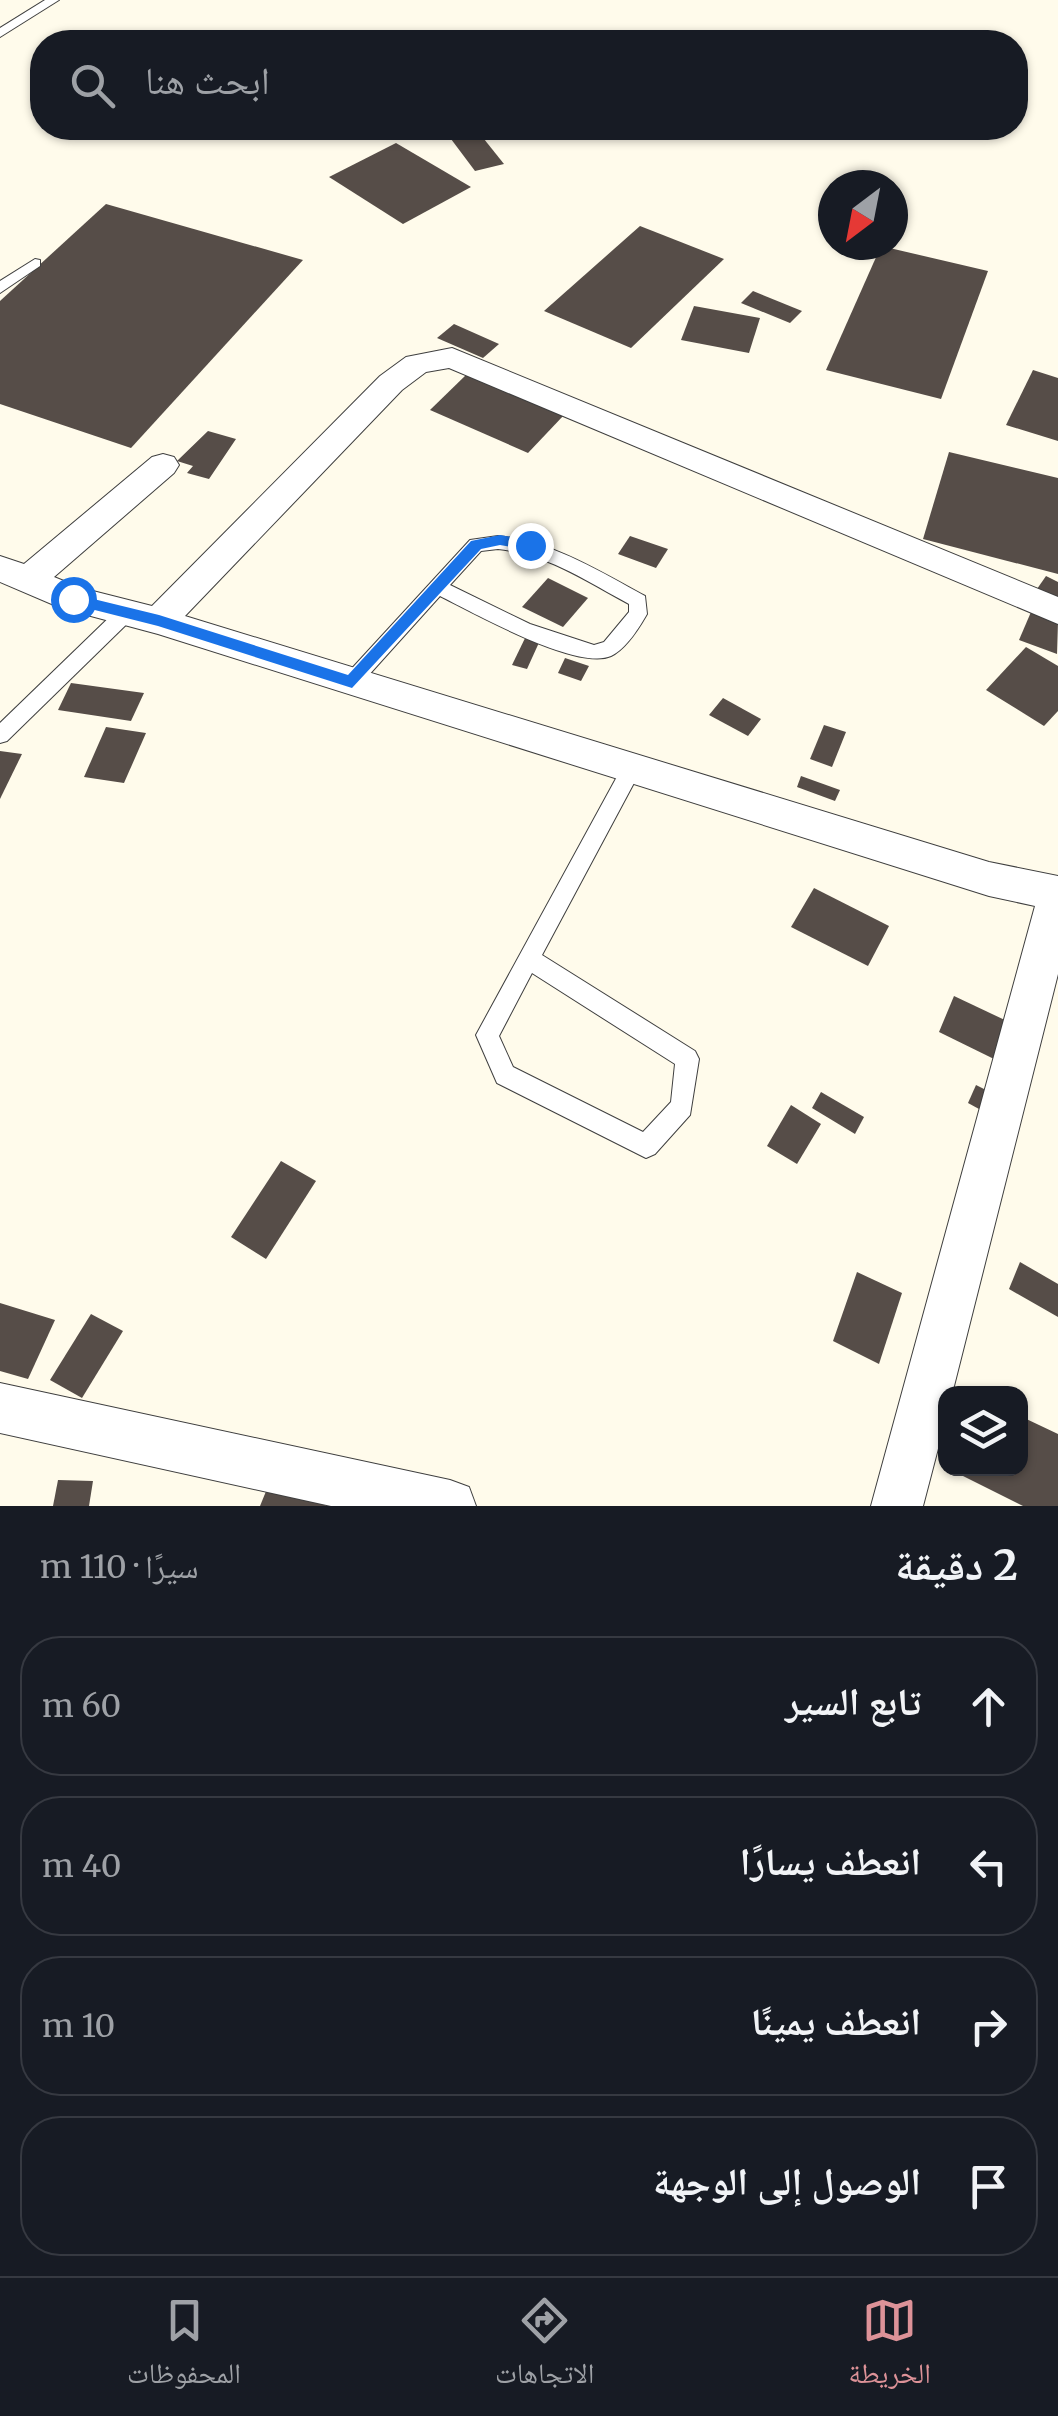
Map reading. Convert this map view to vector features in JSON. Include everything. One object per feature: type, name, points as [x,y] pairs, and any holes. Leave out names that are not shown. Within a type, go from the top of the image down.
[{"type":"street","points":[[143,616],[391,382],[417,364],[452,358],[1058,611]]},
{"type":"street","points":[[9,583],[164,465]]},
{"type":"street","points":[[9,583],[143,616],[989,879],[1058,894],[897,1506]]},
{"type":"street","points":[[0,1408],[450,1506]]},
{"type":"lane","points":[[0,33],[53,0]]},
{"type":"lane","points":[[0,288],[35,262]]},
{"type":"lane","points":[[352,682],[476,545],[500,540],[530,545],[638,600],[638,614],[605,651],[591,654],[516,625],[438,587]]},
{"type":"lane","points":[[0,735],[143,616]]},
{"type":"lane","points":[[529,959],[687,1059],[682,1107],[646,1146],[504,1075],[487,1035],[632,768]]},
{"type":"building","points":[[452,140],[485,140],[504,164],[475,171]]},
{"type":"building","points":[[396,143],[471,187],[403,224],[329,177]]},
{"type":"building","points":[[106,204],[303,260],[131,448],[0,404],[0,301]]},
{"type":"building","points":[[640,226],[724,259],[631,348],[544,311]]},
{"type":"building","points":[[908,252],[988,271],[941,399],[826,370],[875,260],[908,260]]},
{"type":"building","points":[[753,291],[802,311],[790,323],[741,303]]},
{"type":"building","points":[[694,306],[760,318],[749,353],[681,340]]},
{"type":"building","points":[[454,324],[499,344],[483,358],[437,338]]},
{"type":"building","points":[[1033,370],[1058,378],[1058,441],[1006,425]]},
{"type":"building","points":[[467,374],[564,415],[528,453],[430,410]]},
{"type":"building","points":[[208,431],[236,439],[209,479],[187,473],[193,466],[177,461]]},
{"type":"building","points":[[949,452],[1058,478],[1058,574],[923,539]]},
{"type":"building","points":[[630,536],[668,549],[656,568],[618,554]]},
{"type":"building","points":[[1046,576],[1058,582],[1058,599],[1037,589]]},
{"type":"building","points":[[548,578],[588,598],[563,627],[522,607]]},
{"type":"building","points":[[1031,612],[1058,622],[1057,654],[1019,640]]},
{"type":"building","points":[[528,632],[542,636],[527,669],[512,665]]},
{"type":"building","points":[[1026,647],[1058,666],[1058,711],[1044,726],[986,690]]},
{"type":"building","points":[[565,658],[589,666],[581,681],[558,673]]},
{"type":"building","points":[[71,683],[144,693],[131,721],[58,710]]},
{"type":"building","points":[[723,698],[761,719],[748,736],[709,715]]},
{"type":"building","points":[[824,725],[846,732],[832,767],[810,759]]},
{"type":"building","points":[[106,727],[146,733],[124,783],[84,777]]},
{"type":"building","points":[[0,751],[22,754],[0,799]]},
{"type":"building","points":[[801,776],[840,790],[835,801],[797,787]]},
{"type":"building","points":[[814,888],[889,926],[868,966],[791,927]]},
{"type":"building","points":[[954,996],[1009,1022],[994,1059],[939,1032]]},
{"type":"building","points":[[976,1085],[998,1096],[990,1115],[968,1103]]},
{"type":"building","points":[[821,1092],[864,1117],[855,1134],[812,1108]]},
{"type":"building","points":[[791,1105],[821,1124],[797,1164],[767,1146]]},
{"type":"building","points":[[281,1161],[316,1181],[266,1259],[231,1237]]},
{"type":"building","points":[[1020,1262],[1058,1284],[1058,1317],[1009,1289]]},
{"type":"building","points":[[857,1272],[902,1293],[879,1364],[833,1341]]},
{"type":"building","points":[[0,1303],[55,1320],[28,1379],[0,1371]]},
{"type":"building","points":[[91,1314],[123,1331],[82,1398],[50,1380]]},
{"type":"building","points":[[1028,1420],[1058,1434],[1058,1506],[1023,1506],[963,1476],[1028,1476]]},
{"type":"building","points":[[58,1480],[93,1481],[89,1506],[53,1506]]},
{"type":"building","points":[[269,1484],[327,1506],[260,1506]]},
{"type":"route","points":[[73,599],[159,621],[352,682],[476,545],[500,540],[530,545]]}]
